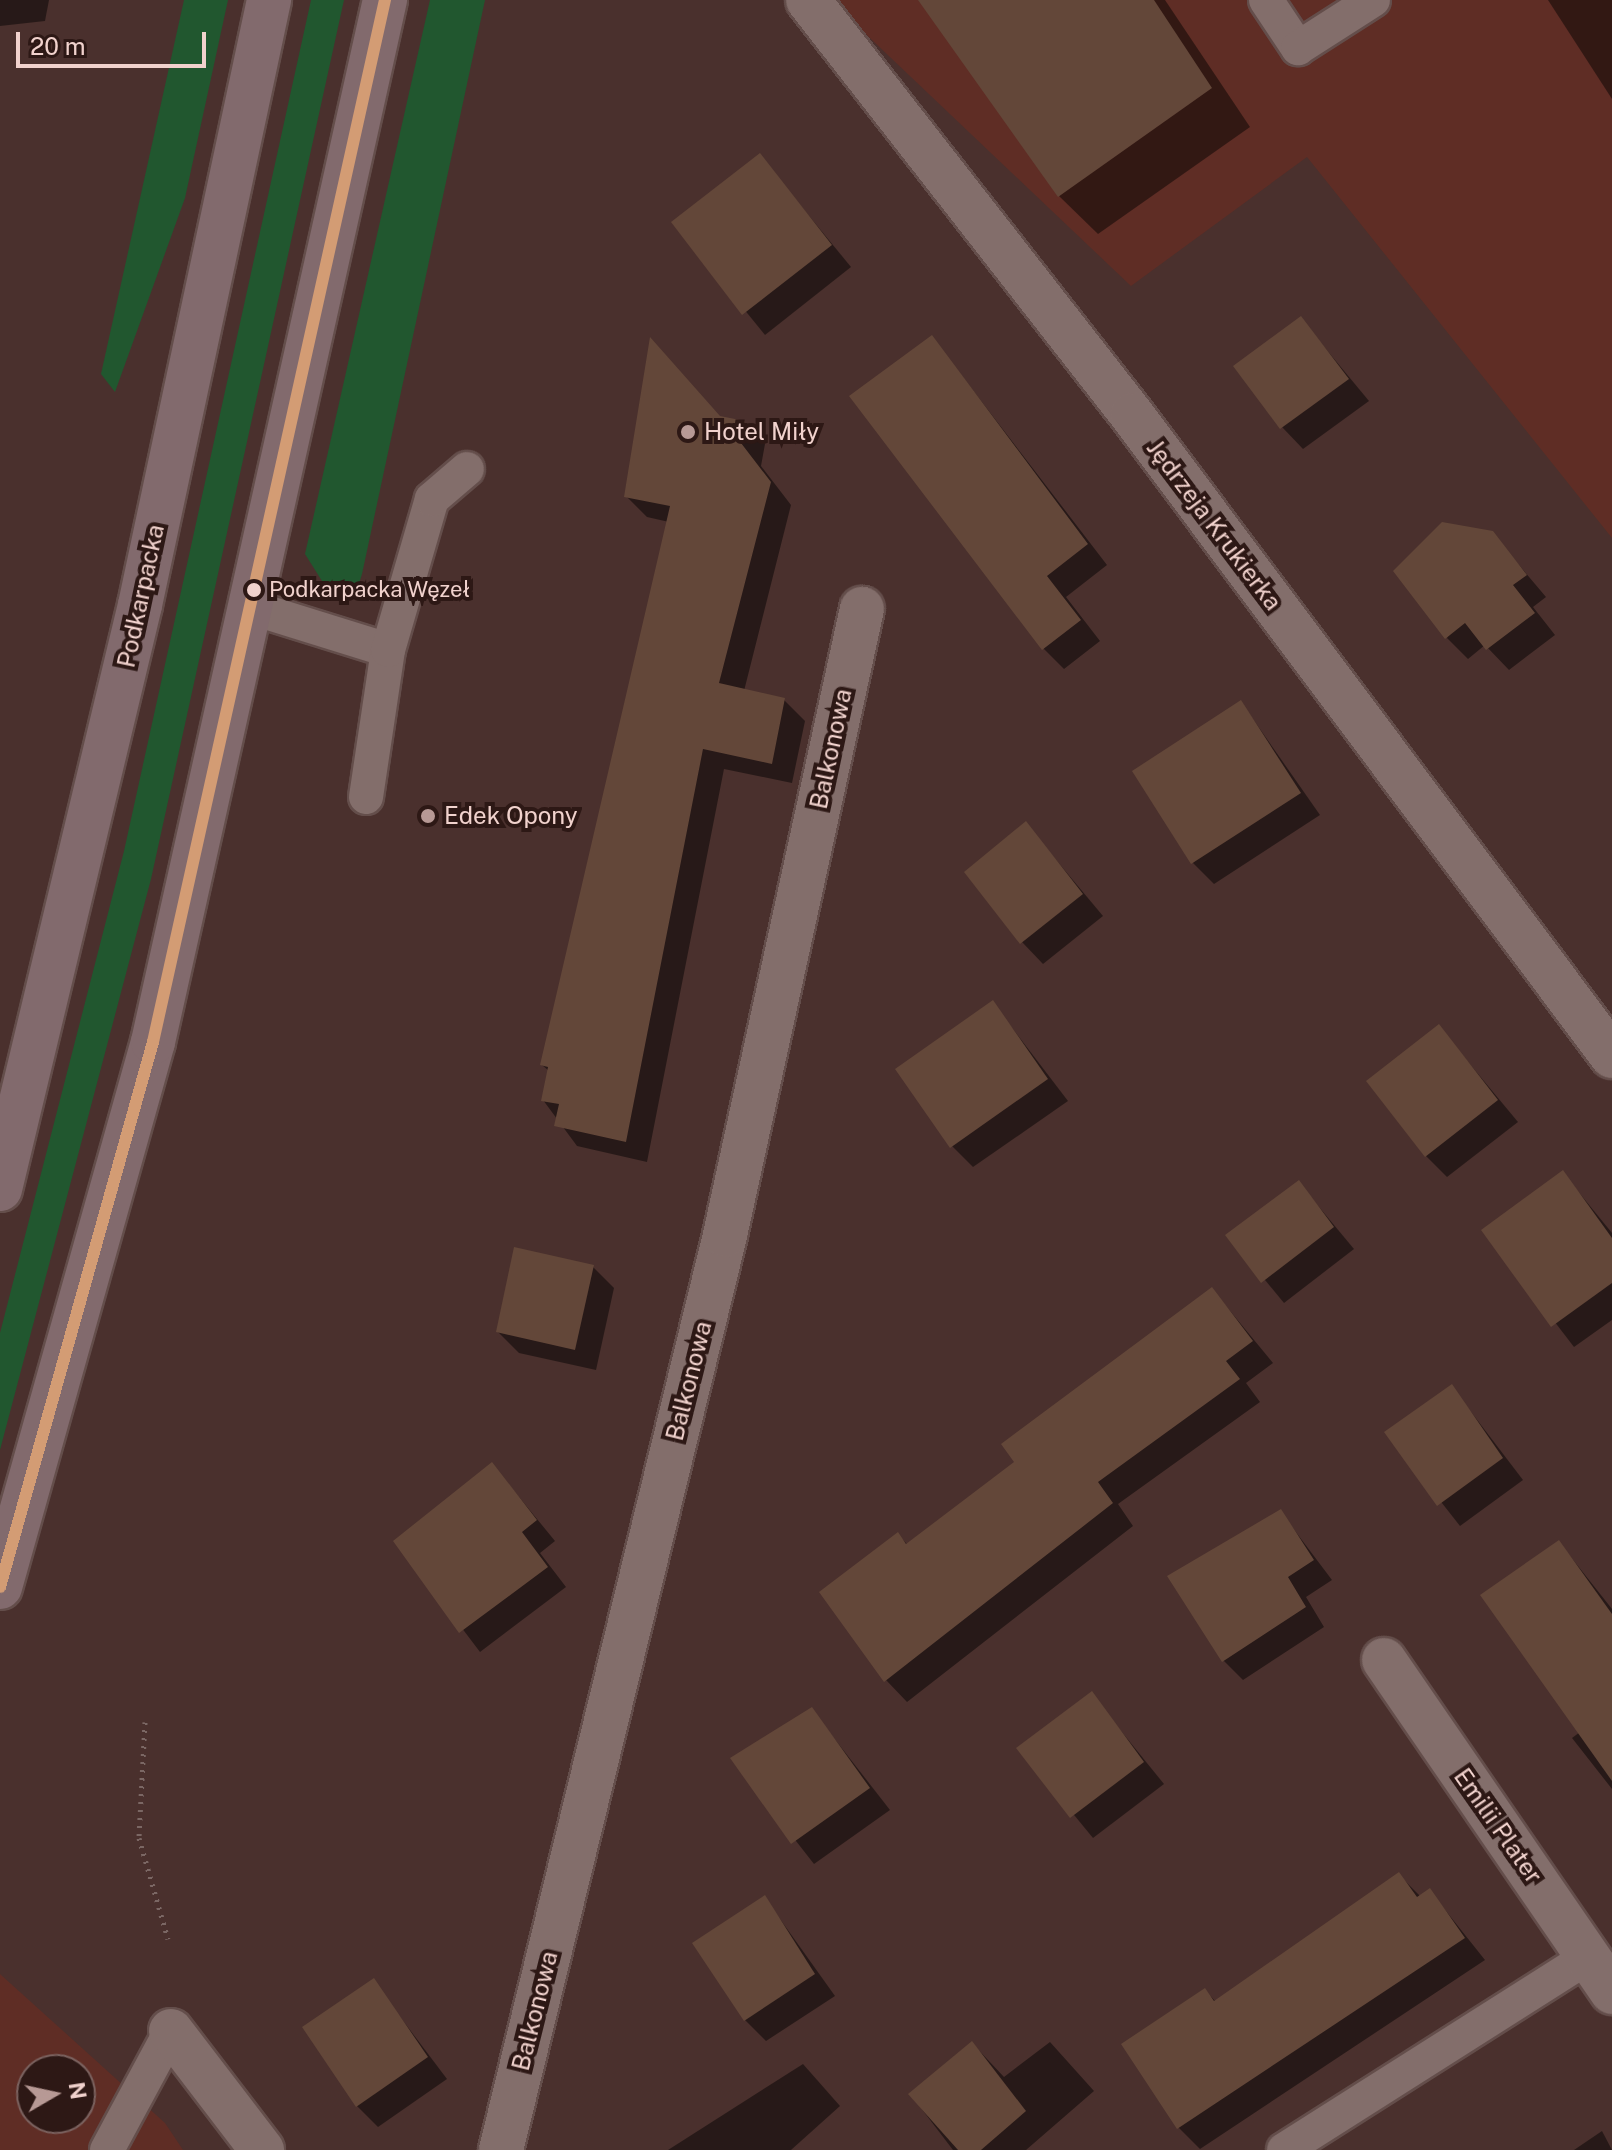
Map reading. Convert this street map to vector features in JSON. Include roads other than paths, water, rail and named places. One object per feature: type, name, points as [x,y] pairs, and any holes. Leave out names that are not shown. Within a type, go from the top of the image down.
[{"type":"main road","name":"Podkarpacka","points":[[0,1189],[116,712],[269,0]]},
{"type":"main road","points":[[0,1587],[153,1042],[253,608],[385,0]]},
{"type":"street","name":"Jędrzeja Krukierka","points":[[808,0],[1132,415],[1612,1056]]},
{"type":"street","name":"Balkonowa","points":[[501,2150],[725,1235],[862,609]]},
{"type":"street","name":"Emilii Plater","points":[[1384,1660],[1612,1992]]},
{"type":"street","points":[[171,2031],[262,2150]]},
{"type":"lane","points":[[1266,0],[1298,48],[1373,0]]},
{"type":"lane","points":[[366,797],[388,650],[432,499],[467,469]]},
{"type":"lane","points":[[253,608],[388,650]]},
{"type":"lane","points":[[1284,2150],[1588,1957]]},
{"type":"lane","points":[[107,2150],[171,2031]]},
{"type":"place","name":"Hotel Miły","points":[[688,432]]},
{"type":"place","name":"Podkarpacka Węzeł","points":[[254,590]]},
{"type":"place","name":"Edek Opony","points":[[428,816]]}]
